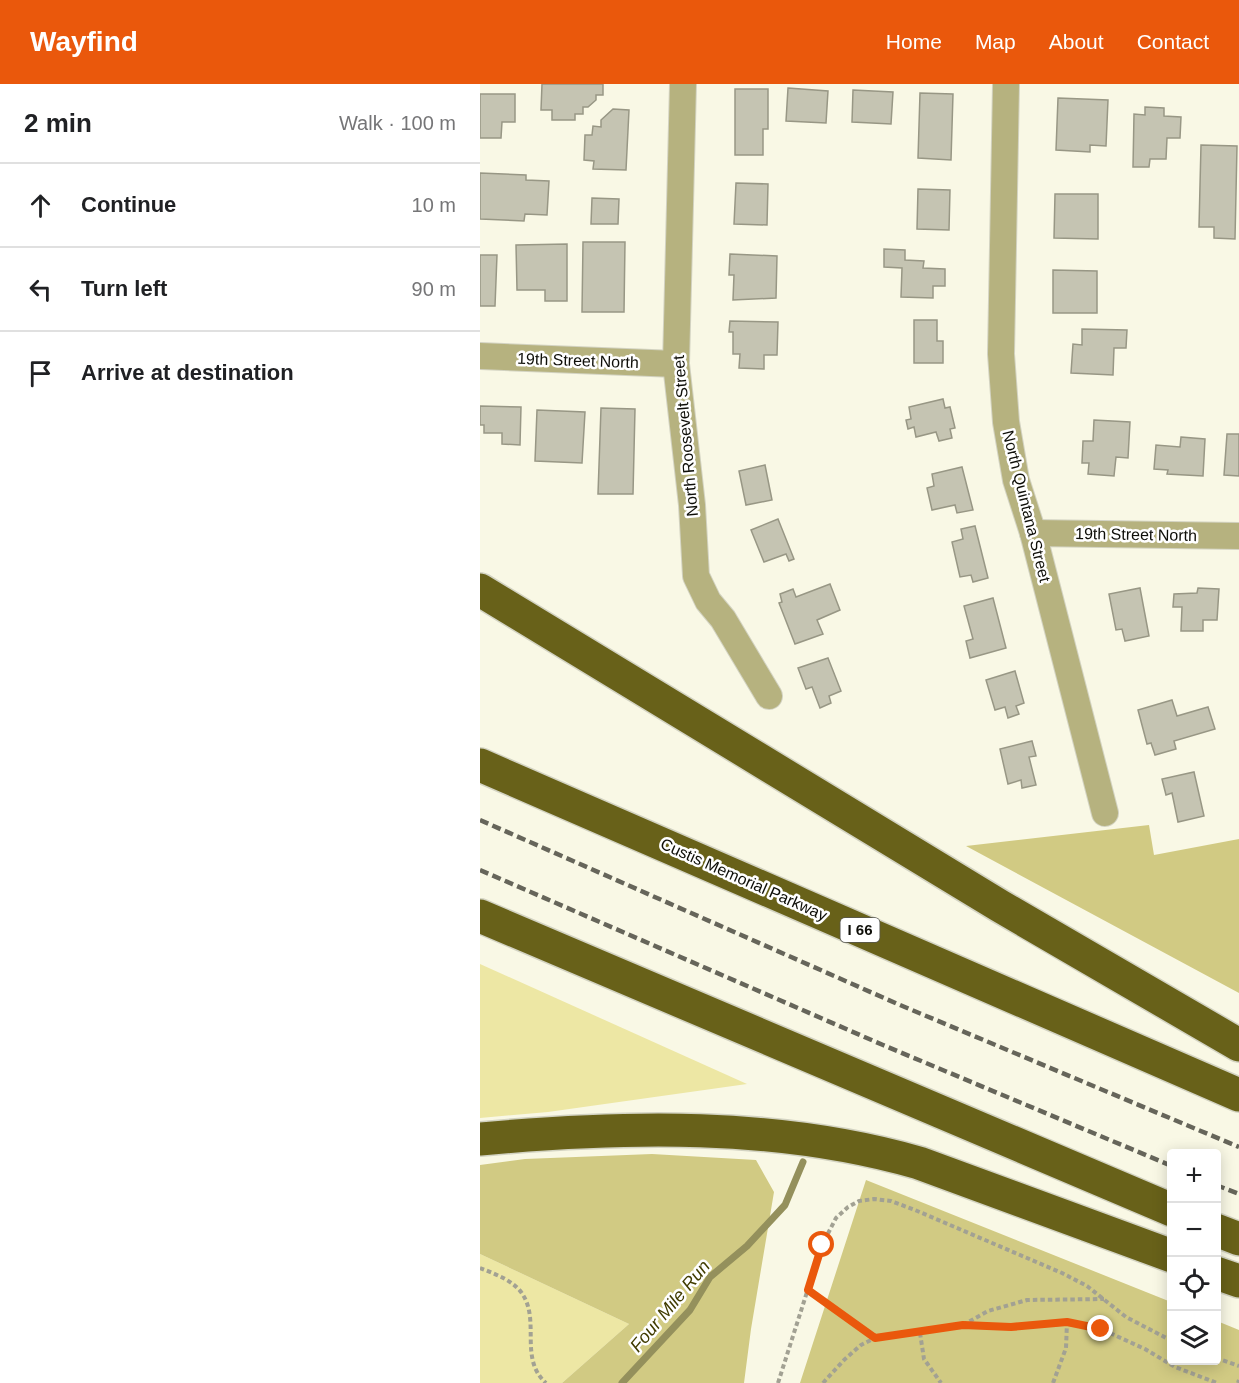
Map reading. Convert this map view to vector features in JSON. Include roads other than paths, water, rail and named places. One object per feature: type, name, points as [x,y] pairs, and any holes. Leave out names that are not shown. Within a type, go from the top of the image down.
[{"type":"highway","points":[[480,590],[1000,906],[1239,1045]]},
{"type":"highway","name":"Custis Memorial Parkway","points":[[480,765],[1239,1095]]},
{"type":"highway","points":[[480,916],[1167,1208]]},
{"type":"highway","points":[[480,1140],[599,1131],[688,1130],[781,1137],[845,1146],[886,1153],[930,1166],[1167,1254]]},
{"type":"highway","points":[[1221,1232],[1239,1239]]},
{"type":"highway","points":[[1221,1275],[1239,1281]]},
{"type":"street","name":"North Roosevelt Street","points":[[683,84],[676,364],[692,505],[696,576],[708,601],[723,619],[769,696]]},
{"type":"street","name":"North Quintana Street","points":[[1006,84],[1002,388],[1008,440],[1105,813]]},
{"type":"street","name":"19th Street North","points":[[480,356],[676,364]]},
{"type":"street","name":"19th Street North","points":[[1033,533],[1239,536]]},
{"type":"waterway","name":"Four Mile Run","points":[[622,1383],[690,1310],[710,1277],[747,1246],[785,1205],[803,1162]]},
{"type":"railway","points":[[480,820],[900,1005],[1239,1147]]},
{"type":"railway","points":[[480,870],[883,1045],[1167,1164]]},
{"type":"railway","points":[[1221,1187],[1239,1194]]}]
